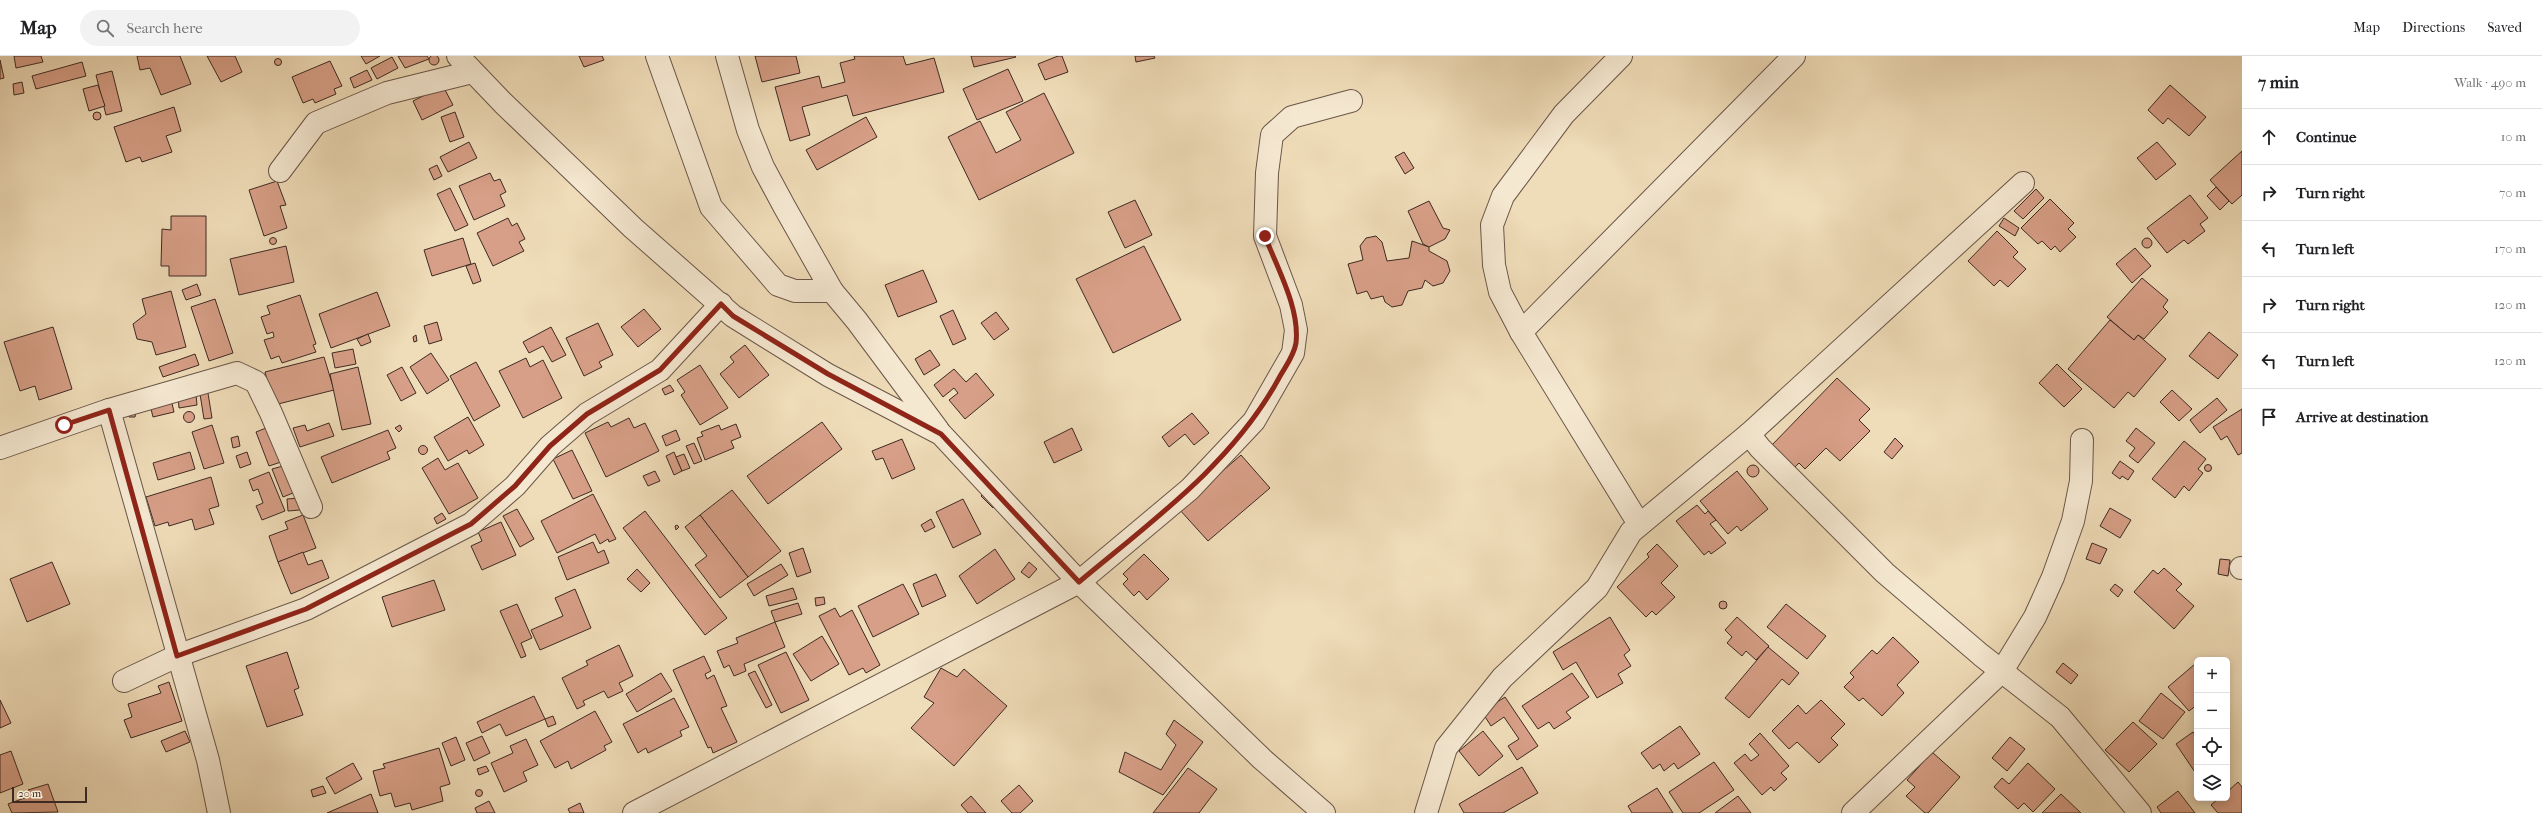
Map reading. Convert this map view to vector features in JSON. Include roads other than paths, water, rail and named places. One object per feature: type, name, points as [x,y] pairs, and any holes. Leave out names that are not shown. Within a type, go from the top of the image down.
[{"type":"street","points":[[656,56],[710,207],[778,285],[795,291],[832,291]]},
{"type":"street","points":[[727,56],[748,130],[763,167],[832,291],[857,321],[941,434],[1079,582],[1262,759],[1324,813]]},
{"type":"street","points":[[1621,56],[1564,114],[1503,196],[1492,225],[1494,265],[1500,292],[1521,332],[1640,524]]},
{"type":"street","points":[[1521,332],[1794,56]]},
{"type":"street","points":[[280,171],[316,123],[387,93],[465,64],[633,228],[733,316],[828,374],[941,434]]},
{"type":"street","points":[[634,813],[1079,582],[1190,489],[1254,421],[1293,353],[1296,330],[1291,305],[1265,236],[1267,173],[1272,135],[1292,117],[1351,101]]},
{"type":"street","points":[[1426,813],[1446,748],[1502,678],[1597,588],[1631,532],[1749,434],[2023,183]]},
{"type":"street","points":[[124,681],[177,656],[306,609],[471,524],[515,486],[550,446],[587,414],[660,370],[721,304]]},
{"type":"street","points":[[0,448],[109,410],[237,373],[256,382],[271,412],[311,507]]},
{"type":"street","points":[[109,410],[177,656],[208,760],[219,813]]},
{"type":"street","points":[[1749,434],[1760,448],[1885,573],[2002,671],[2060,717],[2140,813]]},
{"type":"street","points":[[1853,813],[2002,671],[2035,617],[2053,576],[2073,521],[2081,480],[2082,440]]}]
